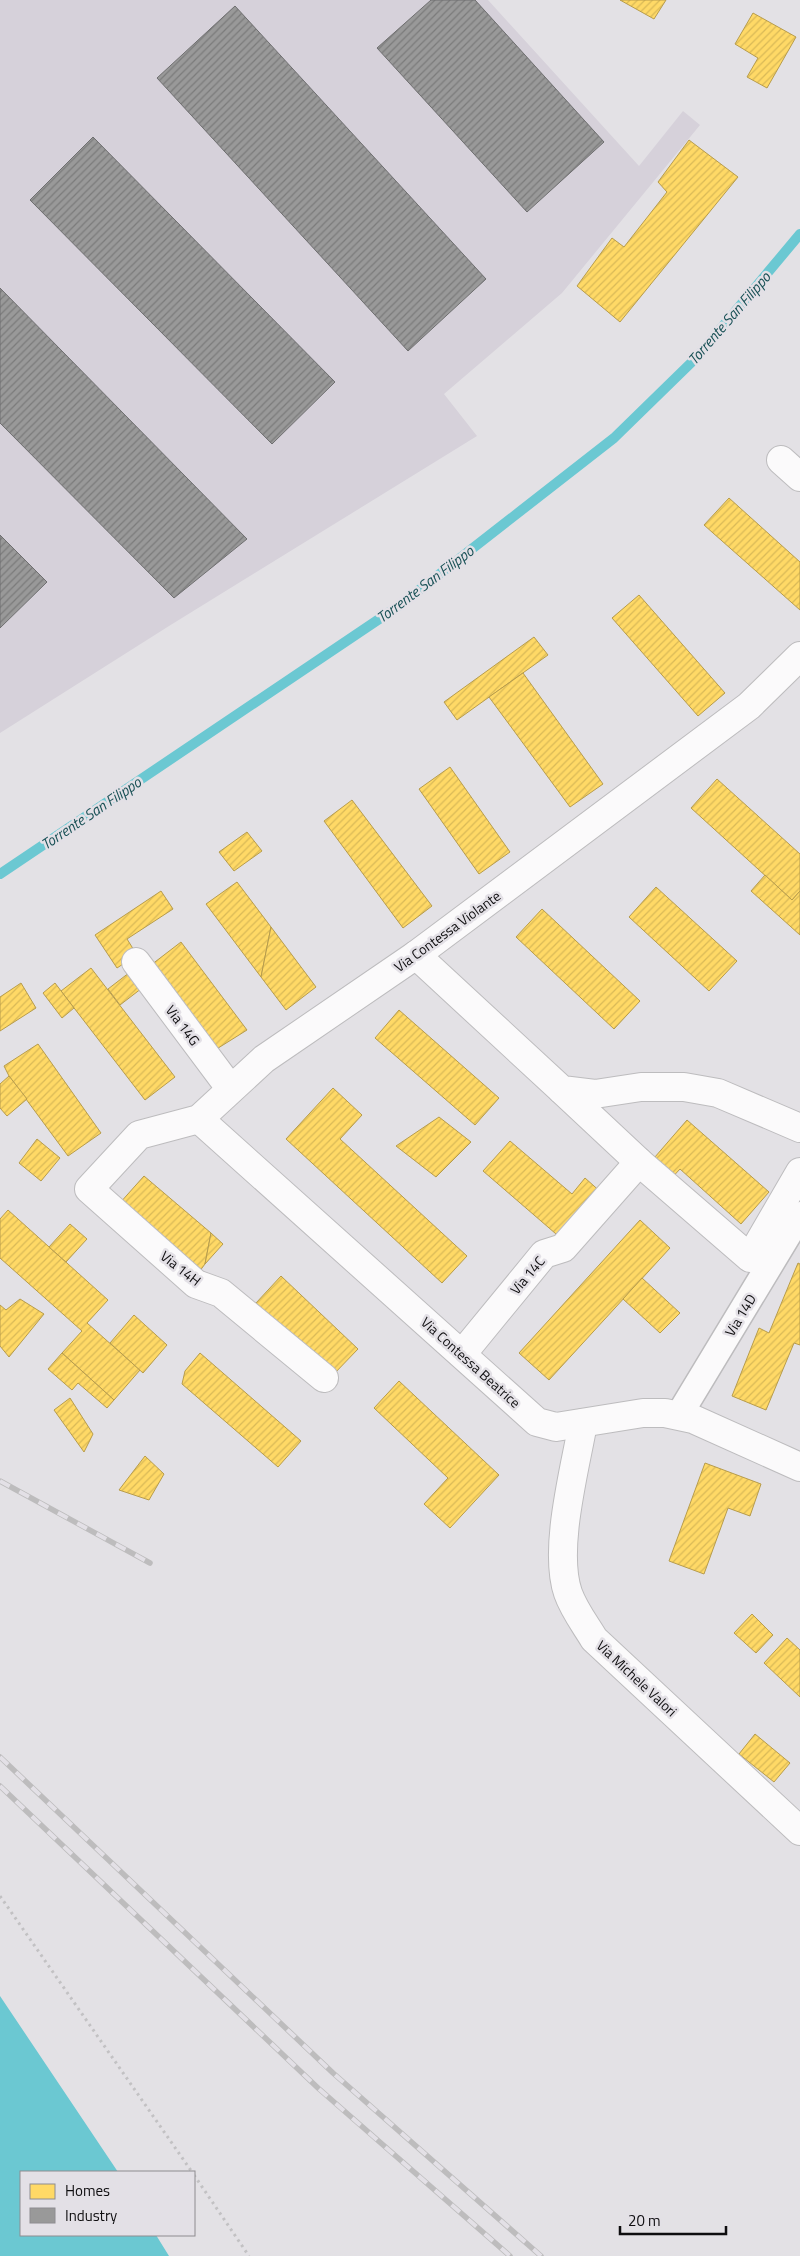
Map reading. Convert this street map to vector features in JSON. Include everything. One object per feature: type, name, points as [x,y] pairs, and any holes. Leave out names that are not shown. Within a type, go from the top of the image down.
[{"type":"street","name":"Via Contessa Violante","points":[[89,1189],[139,1135],[199,1118],[264,1059],[416,955],[750,706],[800,656]]},
{"type":"street","points":[[416,955],[639,1162],[750,1258],[799,1178]]},
{"type":"street","name":"Via 14G","points":[[136,962],[230,1088]]},
{"type":"street","points":[[562,1090],[595,1094],[641,1087],[684,1087],[718,1093],[800,1128]]},
{"type":"street","name":"Via Contessa Beatrice","points":[[199,1118],[537,1422],[556,1427],[642,1413],[679,1415],[693,1419],[800,1467]]},
{"type":"street","name":"Via 14C","points":[[462,1354],[544,1254],[563,1248],[639,1162]]},
{"type":"street","name":"Via 14H","points":[[89,1189],[196,1284],[221,1293],[324,1378]]},
{"type":"street","name":"Via 14D","points":[[679,1415],[800,1215]]},
{"type":"street","name":"Via Michele Valori","points":[[583,1423],[563,1537],[563,1566],[568,1592],[577,1613],[594,1639],[800,1831]]},
{"type":"path","points":[[0,1896],[191,2171]]},
{"type":"path","points":[[195,2177],[249,2256]]},
{"type":"shaded area","points":[[0,0],[488,0],[639,166],[683,111],[700,125],[562,293],[444,394],[477,436],[169,626],[0,733]]},
{"type":"water","points":[[0,1996],[117,2171],[20,2171],[20,2236],[157,2236],[169,2256],[0,2256]]},
{"type":"building: Homes","points":[[620,0],[666,0],[654,19]]},
{"type":"building: Homes","points":[[753,13],[796,37],[767,88],[747,77],[758,58],[735,44]]},
{"type":"building: Homes","points":[[689,140],[738,177],[620,322],[577,286],[612,238],[624,247],[667,192],[658,182]]},
{"type":"building: Homes","points":[[729,498],[800,562],[800,610],[704,525]]},
{"type":"building: Homes","points":[[639,595],[725,693],[698,716],[612,618]]},
{"type":"building: Homes","points":[[534,637],[548,655],[457,720],[444,702]]},
{"type":"building: Homes","points":[[523,673],[603,784],[570,807],[489,697]]},
{"type":"building: Homes","points":[[450,767],[510,852],[479,874],[419,789]]},
{"type":"building: Homes","points":[[717,779],[800,854],[800,891],[792,900],[691,808]]},
{"type":"building: Homes","points":[[352,800],[432,906],[403,928],[324,821]]},
{"type":"building: Homes","points":[[247,832],[262,851],[234,871],[219,852]]},
{"type":"building: Homes","points":[[765,875],[792,900],[800,891],[800,935],[751,891]]},
{"type":"building: Homes","points":[[237,882],[271,927],[261,977],[206,904]]},
{"type":"building: Homes","points":[[656,887],[737,961],[709,991],[629,917]]},
{"type":"building: Homes","points":[[161,891],[173,909],[127,939],[137,955],[117,968],[95,935]]},
{"type":"building: Homes","points":[[542,909],[640,1001],[614,1029],[516,937]]},
{"type":"building: Homes","points":[[271,927],[316,987],[286,1010],[261,977]]},
{"type":"building: Homes","points":[[181,942],[247,1030],[215,1050],[151,965]]},
{"type":"building: Homes","points":[[91,968],[175,1077],[145,1100],[61,991]]},
{"type":"building: Homes","points":[[134,969],[146,985],[120,1005],[108,989]]},
{"type":"building: Homes","points":[[21,983],[36,1008],[0,1031],[0,997]]},
{"type":"building: Homes","points":[[55,983],[74,1008],[62,1018],[43,993]]},
{"type":"building: Homes","points":[[399,1010],[499,1098],[475,1125],[375,1038]]},
{"type":"building: Homes","points":[[38,1044],[101,1133],[68,1156],[9,1076],[4,1066]]},
{"type":"building: Homes","points":[[9,1076],[27,1099],[7,1116],[0,1108],[0,1084]]},
{"type":"building: Homes","points":[[333,1088],[362,1115],[340,1139],[467,1256],[442,1283],[286,1139]]},
{"type":"building: Homes","points":[[439,1117],[471,1142],[436,1177],[396,1146]]},
{"type":"building: Homes","points":[[687,1120],[769,1192],[741,1224],[680,1169],[668,1182],[648,1165]]},
{"type":"building: Homes","points":[[37,1139],[60,1158],[41,1181],[19,1163]]},
{"type":"building: Homes","points":[[510,1141],[572,1194],[585,1178],[603,1194],[563,1240],[483,1171]]},
{"type":"building: Homes","points":[[144,1176],[211,1233],[205,1264],[199,1272],[119,1204]]},
{"type":"building: Homes","points":[[8,1210],[108,1300],[87,1323],[140,1370],[114,1400],[62,1353],[82,1331],[0,1258],[0,1219]]},
{"type":"building: Homes","points":[[640,1220],[670,1248],[549,1380],[519,1353]]},
{"type":"building: Homes","points":[[70,1224],[87,1239],[66,1262],[49,1247]]},
{"type":"building: Homes","points":[[211,1233],[223,1244],[205,1264]]},
{"type":"building: Homes","points":[[798,1263],[800,1264],[800,1345],[794,1343],[766,1410],[732,1396],[759,1328],[769,1333]]},
{"type":"building: Homes","points":[[281,1276],[358,1349],[332,1376],[256,1303]]},
{"type":"building: Homes","points":[[642,1278],[680,1313],[660,1333],[623,1299]]},
{"type":"building: Homes","points":[[20,1299],[44,1314],[9,1357],[0,1346],[0,1305],[6,1310]]},
{"type":"building: Homes","points":[[134,1315],[167,1345],[143,1373],[110,1343]]},
{"type":"building: Homes","points":[[62,1353],[114,1400],[107,1408],[78,1383],[72,1390],[48,1369]]},
{"type":"building: Homes","points":[[200,1353],[301,1441],[278,1467],[182,1384],[185,1371]]},
{"type":"building: Homes","points":[[399,1381],[499,1475],[450,1528],[424,1504],[448,1478],[374,1408]]},
{"type":"building: Homes","points":[[70,1398],[93,1434],[84,1452],[54,1410]]},
{"type":"building: Homes","points":[[145,1456],[164,1474],[149,1500],[119,1490]]},
{"type":"building: Homes","points":[[705,1463],[761,1484],[750,1516],[728,1508],[704,1574],[669,1561]]},
{"type":"building: Homes","points":[[752,1614],[773,1635],[756,1653],[734,1633]]},
{"type":"building: Homes","points":[[787,1638],[800,1650],[800,1697],[764,1663]]},
{"type":"building: Homes","points":[[755,1734],[790,1763],[774,1782],[739,1754]]},
{"type":"building: Industry","points":[[431,0],[475,0],[604,142],[527,212],[377,48]]},
{"type":"building: Industry","points":[[235,6],[486,279],[408,351],[157,78]]},
{"type":"building: Industry","points":[[93,137],[335,382],[272,444],[30,200]]},
{"type":"building: Industry","points":[[0,288],[247,539],[174,598],[0,423]]},
{"type":"building: Industry","points":[[0,535],[47,582],[0,628]]},
{"type":"waterway","name":"Torrente San Filippo","points":[[0,874],[400,605],[614,438],[697,357],[800,234]]},
{"type":"railway","points":[[0,1481],[150,1563]]},
{"type":"railway","points":[[0,1757],[333,2073],[541,2256]]},
{"type":"railway","points":[[0,1786],[318,2088],[510,2256]]}]
